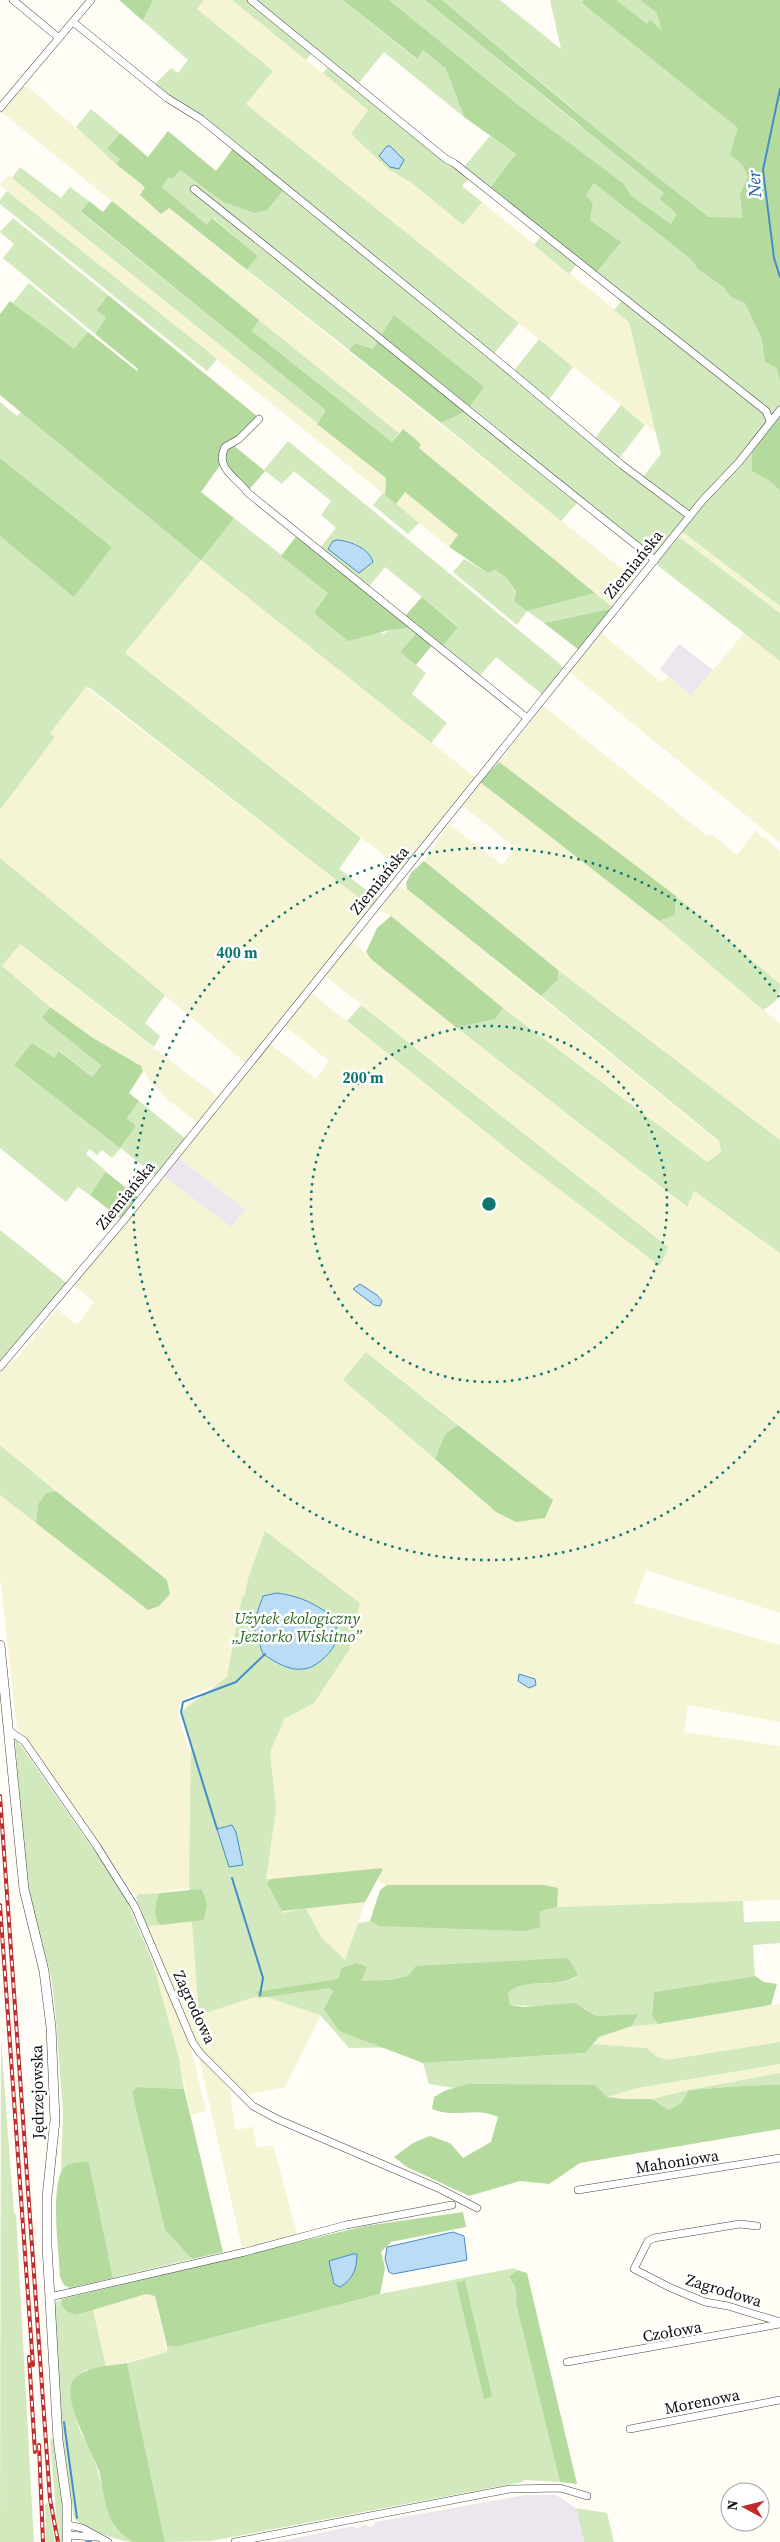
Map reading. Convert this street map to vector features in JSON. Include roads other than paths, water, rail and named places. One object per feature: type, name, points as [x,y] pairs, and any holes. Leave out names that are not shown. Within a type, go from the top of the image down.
[{"type":"street","points":[[13,0],[59,38]]},
{"type":"street","points":[[0,108],[91,0]]},
{"type":"street","points":[[251,0],[446,159],[454,163],[558,244],[766,410],[770,421]]},
{"type":"street","points":[[73,22],[167,98],[201,119],[622,465],[690,516]]},
{"type":"street","points":[[194,189],[364,324],[516,450],[656,560]]},
{"type":"street","name":"Ziemiańska","points":[[0,1367],[124,1220],[690,516],[739,462],[780,410]]},
{"type":"street","points":[[259,419],[239,439],[225,447],[222,460],[229,474],[248,493],[527,718]]},
{"type":"street","name":"Jędrzejowska","points":[[0,1645],[24,1889],[44,1971],[51,2027],[55,2120],[47,2204],[50,2297],[58,2440],[68,2534]]},
{"type":"street","name":"Zagrodowa","points":[[8,1730],[24,1741],[121,1882],[155,1950],[193,2043],[200,2053],[253,2106],[285,2123],[438,2188],[477,2208]]},
{"type":"street","name":"Mahoniowa","points":[[578,2190],[780,2158]]},
{"type":"street","points":[[50,2297],[245,2252],[346,2225],[452,2205]]},
{"type":"street","name":"Zagrodowa","points":[[757,2226],[740,2224],[654,2238],[648,2241],[634,2269],[671,2288],[706,2302],[728,2306],[780,2323]]},
{"type":"street","name":"Czołowa","points":[[567,2362],[727,2336],[780,2323]]},
{"type":"street","name":"Morenowa","points":[[630,2429],[780,2400]]},
{"type":"street","points":[[235,2542],[510,2489],[560,2488],[588,2496]]},
{"type":"street","points":[[68,2534],[82,2528],[108,2542]]},
{"type":"water","points":[[387,146],[390,146],[404,160],[399,169],[390,167],[379,156]]},
{"type":"water","points":[[333,541],[348,542],[363,549],[368,553],[373,562],[359,573],[328,549]]},
{"type":"water","points":[[360,1284],[377,1295],[382,1301],[380,1306],[374,1305],[353,1289]]},
{"type":"water","points":[[277,1593],[293,1596],[308,1602],[322,1609],[335,1619],[336,1636],[334,1646],[325,1657],[312,1667],[293,1669],[277,1663],[263,1654],[253,1625],[263,1596]]},
{"type":"water","points":[[519,1674],[535,1679],[536,1685],[529,1688],[518,1681]]},
{"type":"water","points":[[232,1825],[236,1832],[243,1865],[229,1867],[217,1829]]},
{"type":"water","points":[[453,2232],[464,2236],[467,2260],[393,2274],[389,2272],[385,2259],[387,2247]]},
{"type":"water","points":[[357,2254],[357,2259],[351,2277],[340,2287],[334,2284],[329,2261]]},
{"type":"waterway","name":"Ner","points":[[780,89],[763,170],[774,258],[780,277]]},
{"type":"waterway","points":[[217,1829],[181,1712],[183,1702],[236,1682],[265,1654]]},
{"type":"waterway","points":[[232,1878],[263,1978],[260,1995]]},
{"type":"waterway","points":[[64,2422],[77,2518]]},
{"type":"waterway","points":[[86,2542],[91,2542]]},
{"type":"railway","points":[[0,1796],[50,2499],[58,2542]]},
{"type":"railway","points":[[0,1905],[33,2365]]},
{"type":"railway","points":[[29,2357],[35,2452]]},
{"type":"railway","points":[[39,2445],[43,2542]]},
{"type":"park label","name":"Użytek ekologiczny „Jeziorko Wiskitno”","points":[[297,1627]]}]
